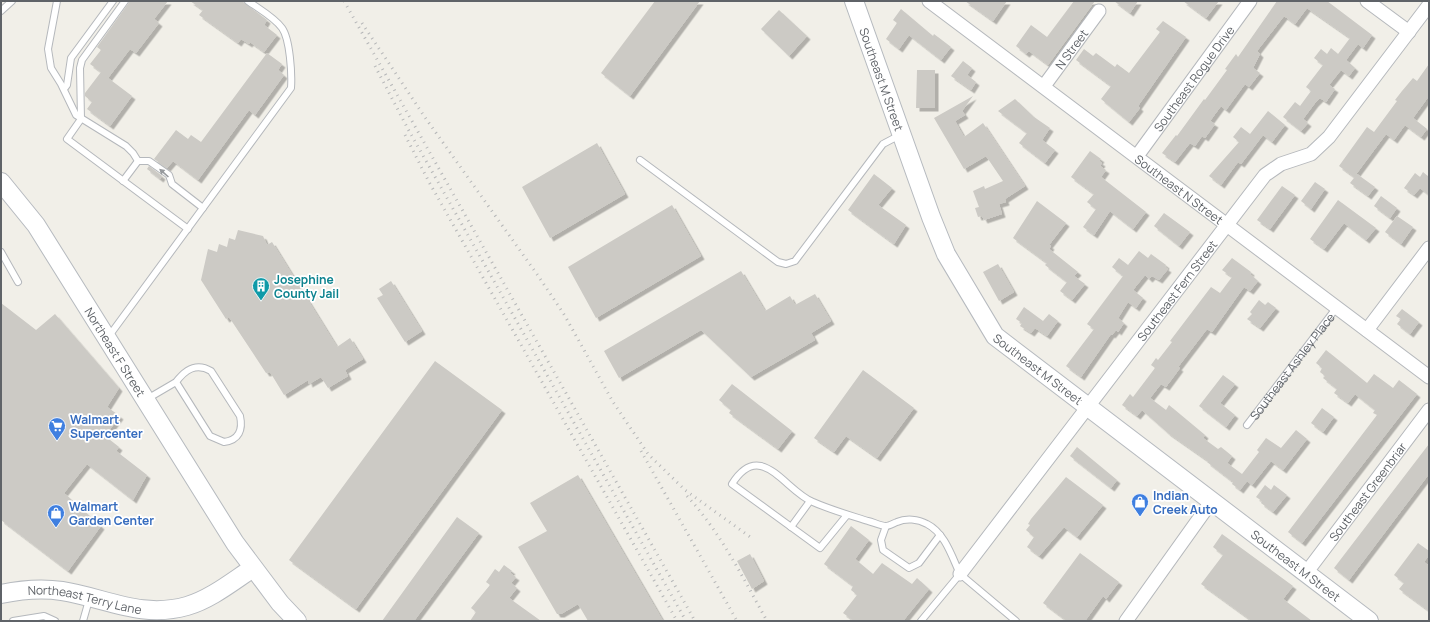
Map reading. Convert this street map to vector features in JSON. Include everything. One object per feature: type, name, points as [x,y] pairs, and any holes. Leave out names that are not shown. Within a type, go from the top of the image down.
[{"type":"street","name":"Southeast N Street","points":[[929,1],[1228,224],[1429,377]]},
{"type":"street","name":"Southeast Rogue Drive","points":[[1137,156],[1250,1]]},
{"type":"street","points":[[1367,1],[1409,32]]},
{"type":"street","name":"Southeast M Street","points":[[858,2],[902,134],[946,254],[995,336],[1369,621]]},
{"type":"street","name":"Southeast Fern Street","points":[[960,574],[1265,175],[1282,164],[1311,154],[1329,137],[1429,5]]},
{"type":"street","name":"N Street","points":[[1044,86],[1099,11]]},
{"type":"street","name":"Northeast F Street","points":[[1,182],[36,225],[235,543],[280,603],[297,621]]},
{"type":"street","points":[[1367,330],[1429,248]]},
{"type":"street","name":"Southeast Greenbriar","points":[[1306,573],[1429,410]]},
{"type":"street","points":[[1126,621],[1211,502]]},
{"type":"street","name":"Northeast Terry Lane","points":[[1,594],[45,589],[90,597],[129,608],[150,611],[172,609],[201,601],[253,568]]},
{"type":"lane","points":[[1,11],[12,1]]},
{"type":"lane","points":[[57,1],[48,49],[48,59],[51,68],[64,89],[73,111],[81,119],[126,146],[138,161]]},
{"type":"lane","points":[[64,89],[67,85],[71,58],[113,1]]},
{"type":"lane","points":[[125,1],[82,60],[80,68],[81,119],[67,139],[188,229]]},
{"type":"lane","points":[[108,338],[291,88],[287,39],[283,29],[277,22],[248,1]]},
{"type":"lane","points":[[640,160],[771,258],[786,264],[795,261],[883,144],[902,134]]},
{"type":"lane","points":[[138,161],[149,161],[169,175],[172,184],[203,208]]},
{"type":"lane","points":[[123,181],[138,161]]},
{"type":"lane","points":[[1,252],[18,282]]},
{"type":"lane","name":"Southeast Ashley Place","points":[[1247,425],[1337,307]]},
{"type":"lane","points":[[146,400],[176,382],[182,374],[196,366],[204,367],[211,371],[240,416],[242,424],[236,438],[224,442],[210,436],[176,382]]},
{"type":"lane","points":[[847,515],[820,548],[732,484],[740,472],[752,466],[768,467],[810,501],[847,515],[886,526],[906,519],[927,524],[943,537],[960,574],[1016,621]]},
{"type":"lane","points":[[792,527],[810,501]]},
{"type":"lane","points":[[886,526],[881,540],[883,550],[909,568],[919,563],[940,535]]},
{"type":"lane","points":[[921,621],[960,574]]},
{"type":"lane","points":[[82,621],[90,597]]},
{"type":"lane","points":[[13,621],[44,616],[55,621]]},
{"type":"building","points":[[130,1],[168,1],[154,19],[159,23],[136,53],[130,49],[108,78],[132,96],[110,126],[87,109],[92,102],[85,96],[85,93],[101,72],[90,64],[101,50],[97,47]]},
{"type":"building","points":[[190,1],[242,1],[267,20],[264,25],[277,35],[264,52],[250,42],[249,44],[241,39],[238,43],[199,15],[203,10]]},
{"type":"building","points":[[655,1],[700,1],[630,96],[601,73]]},
{"type":"building","points":[[965,1],[1007,1],[993,21]]},
{"type":"building","points":[[1074,1],[1095,1],[1048,65],[1029,51],[1026,54],[1016,46],[1031,25],[1047,37]]},
{"type":"building","points":[[1114,1],[1138,1],[1130,13]]},
{"type":"building","points":[[1183,1],[1219,1],[1206,18]]},
{"type":"building","points":[[1277,1],[1327,1],[1372,35],[1363,48],[1358,44],[1346,60],[1355,68],[1349,76],[1341,70],[1329,85],[1335,89],[1326,102],[1320,98],[1315,103],[1303,119],[1308,123],[1301,131],[1283,117],[1295,102],[1300,106],[1311,91],[1306,87],[1323,65],[1314,58],[1321,49],[1327,54],[1331,48],[1338,54],[1350,38],[1307,8],[1295,24],[1284,16],[1257,51],[1260,54],[1253,68],[1260,73],[1249,87],[1245,84],[1226,110],[1221,106],[1210,121],[1215,124],[1205,138],[1202,136],[1195,146],[1190,143],[1175,162],[1162,153],[1176,135],[1177,136],[1204,99],[1205,100],[1227,70],[1225,69],[1236,54],[1238,57]]},
{"type":"building","points":[[901,9],[933,36],[934,34],[951,47],[941,60],[909,35],[899,49],[886,39],[897,23],[893,20]]},
{"type":"building","points":[[779,10],[807,36],[789,56],[761,29]]},
{"type":"building","points":[[1163,21],[1186,37],[1138,106],[1140,108],[1129,122],[1101,99],[1111,86],[1076,60],[1084,49],[1093,56],[1096,53],[1115,67],[1117,64],[1129,73],[1160,32],[1156,29]]},
{"type":"building","points":[[267,53],[282,64],[278,70],[284,75],[255,115],[249,110],[198,180],[173,161],[167,168],[154,159],[176,130],[188,139],[191,135],[201,142]]},
{"type":"building","points":[[963,61],[972,68],[967,75],[976,82],[971,90],[951,76]]},
{"type":"building","points":[[1429,64],[1429,96],[1413,118],[1427,129],[1421,137],[1405,125],[1394,140],[1386,134],[1354,177],[1339,166],[1367,127],[1374,132],[1397,101],[1395,100],[1402,91],[1413,78],[1417,81]]},
{"type":"building","points":[[917,70],[935,70],[935,108],[916,108]]},
{"type":"building","points":[[973,96],[962,111],[965,115],[955,121],[964,137],[983,123],[1025,186],[1005,199],[1006,202],[999,204],[1002,214],[984,220],[982,216],[978,217],[975,208],[979,207],[973,191],[984,186],[985,189],[1003,181],[986,156],[964,169],[934,118]]},
{"type":"building","points":[[1015,99],[1034,117],[1050,128],[1042,140],[1055,150],[1045,163],[1019,143],[1027,133],[998,111]]},
{"type":"building","points":[[1268,111],[1285,125],[1272,142],[1263,135],[1241,164],[1238,162],[1221,185],[1209,176],[1239,142],[1233,137],[1241,127],[1250,134]]},
{"type":"building","points":[[597,143],[625,194],[550,238],[522,187]]},
{"type":"building","points":[[1090,151],[1101,159],[1099,161],[1102,163],[1100,166],[1106,170],[1101,177],[1146,212],[1133,229],[1110,211],[1094,235],[1083,227],[1096,209],[1087,202],[1094,194],[1071,177]]},
{"type":"building","points":[[149,166],[162,176],[160,179],[147,169]]},
{"type":"building","points":[[1423,172],[1429,177],[1429,195],[1420,188],[1414,195],[1404,188],[1415,173],[1420,177]]},
{"type":"building","points":[[874,174],[892,188],[878,205],[906,225],[894,244],[848,210]]},
{"type":"building","points":[[1357,174],[1375,187],[1368,196],[1350,183]]},
{"type":"building","points":[[1315,182],[1325,189],[1311,209],[1301,201]]},
{"type":"building","points":[[1282,186],[1295,195],[1270,229],[1257,220]]},
{"type":"building","points":[[1381,196],[1397,208],[1390,218],[1374,206]]},
{"type":"building","points":[[1338,200],[1376,228],[1366,240],[1344,223],[1324,249],[1310,239]]},
{"type":"building","points":[[1037,201],[1066,223],[1049,245],[1051,246],[1049,249],[1078,272],[1074,276],[1085,284],[1072,300],[1060,291],[1067,282],[1045,265],[1047,263],[1013,238]]},
{"type":"building","points":[[672,205],[701,256],[596,318],[568,267]]},
{"type":"building","points":[[1164,213],[1190,232],[1179,246],[1154,226]]},
{"type":"building","points":[[1397,216],[1413,227],[1401,244],[1385,232]]},
{"type":"building","name":"Josephine County Jail","points":[[238,230],[263,236],[267,245],[272,242],[337,347],[350,338],[363,359],[345,370],[348,376],[328,388],[321,377],[309,384],[308,380],[284,395],[270,372],[266,373],[229,317],[226,319],[201,280],[208,249],[217,252],[219,244],[227,247],[229,238],[235,240]]},
{"type":"building","points":[[1139,251],[1148,258],[1151,254],[1166,265],[1165,267],[1168,269],[1159,280],[1152,276],[1149,279],[1145,275],[1133,290],[1143,298],[1136,308],[1128,302],[1118,318],[1124,323],[1118,332],[1116,330],[1112,335],[1111,334],[1081,377],[1066,366],[1094,329],[1087,324],[1123,276],[1112,267],[1119,258],[1128,265]]},
{"type":"building","points":[[1232,258],[1251,272],[1250,274],[1258,281],[1250,291],[1244,287],[1212,332],[1207,329],[1178,367],[1180,368],[1166,387],[1161,384],[1150,398],[1166,410],[1169,405],[1205,435],[1203,438],[1218,449],[1221,447],[1232,456],[1227,463],[1242,474],[1259,452],[1257,450],[1266,438],[1281,448],[1296,430],[1307,439],[1283,470],[1271,461],[1252,485],[1247,481],[1240,490],[1232,484],[1233,482],[1207,462],[1208,461],[1168,433],[1142,410],[1137,416],[1122,405],[1130,394],[1133,397],[1155,368],[1151,365],[1156,358],[1158,360],[1172,342],[1170,341],[1211,287],[1220,293],[1232,277],[1222,270]]},
{"type":"building","points":[[998,264],[1014,292],[999,301],[983,272]]},
{"type":"building","points":[[741,271],[765,311],[790,296],[795,305],[815,294],[831,321],[811,333],[815,340],[751,377],[701,330],[619,378],[604,351]]},
{"type":"building","points":[[391,281],[422,331],[405,342],[377,298],[383,295],[379,289]]},
{"type":"building","points":[[1259,300],[1265,305],[1268,302],[1276,308],[1260,328],[1247,319],[1252,314],[1250,312]]},
{"type":"building","name":"Walmart Supercenter","points":[[1,303],[36,330],[55,314],[119,388],[107,407],[120,416],[105,436],[119,447],[116,451],[147,475],[133,500],[87,464],[64,493],[101,526],[68,571],[1,520]]},
{"type":"building","points":[[1024,307],[1043,321],[1049,314],[1058,321],[1047,336],[1035,328],[1031,333],[1020,326],[1022,323],[1016,319]]},
{"type":"building","points":[[1402,309],[1419,322],[1410,334],[1397,324],[1401,319],[1396,316]]},
{"type":"building","points":[[1326,350],[1367,383],[1374,374],[1393,388],[1399,380],[1417,394],[1302,543],[1288,532],[1377,415],[1373,413],[1375,410],[1355,394],[1348,403],[1334,393],[1337,389],[1323,378],[1325,376],[1320,372],[1322,368],[1316,363]]},
{"type":"building","points":[[435,361],[502,410],[356,609],[289,560]]},
{"type":"building","points":[[863,370],[914,408],[877,458],[846,436],[834,452],[814,438]]},
{"type":"building","points":[[1223,375],[1235,384],[1220,403],[1235,415],[1226,427],[1199,406]]},
{"type":"building","points":[[732,384],[792,431],[778,449],[729,413],[731,410],[719,400]]},
{"type":"building","points":[[1322,408],[1334,417],[1323,432],[1311,423]]},
{"type":"building","points":[[1429,444],[1429,474],[1349,580],[1334,568]]},
{"type":"building","points":[[1077,447],[1117,480],[1111,488],[1070,456]]},
{"type":"building","points":[[578,475],[663,621],[588,621],[578,604],[561,614],[557,614],[518,547],[547,531],[530,503]]},
{"type":"building","points":[[1066,477],[1103,505],[1077,537],[1064,527],[1039,556],[1027,547],[1034,537],[1026,530],[1030,525],[1028,524]]},
{"type":"building","points":[[1265,485],[1271,490],[1274,485],[1287,495],[1273,512],[1256,497]]},
{"type":"building","points":[[457,517],[479,533],[414,621],[382,621]]},
{"type":"building","points":[[851,526],[869,540],[855,559],[873,574],[882,563],[912,584],[917,578],[929,589],[903,621],[854,621],[843,613],[857,595],[851,590],[853,586],[824,564]]},
{"type":"building","points":[[1222,534],[1293,586],[1283,599],[1312,621],[1252,621],[1201,584],[1223,555],[1213,547]]},
{"type":"building","points":[[1418,543],[1429,551],[1429,555],[1424,562],[1429,566],[1429,611],[1399,589],[1404,583],[1394,575]]},
{"type":"building","points":[[1080,553],[1119,582],[1106,599],[1103,596],[1085,621],[1067,621],[1043,603]]},
{"type":"building","points":[[750,554],[764,581],[752,589],[737,561]]},
{"type":"building","points":[[504,565],[512,571],[510,573],[516,577],[511,583],[517,588],[509,598],[541,621],[470,621],[476,612],[471,608],[490,585],[486,582],[495,569],[499,572]]},
{"type":"railway","points":[[344,1],[695,621]]},
{"type":"railway","points":[[362,23],[424,116],[539,277],[565,316],[613,402],[648,454],[685,490],[753,539]]},
{"type":"railway","points":[[375,66],[408,129],[686,621]]},
{"type":"railway","points":[[405,135],[429,182],[677,621]]},
{"type":"railway","points":[[641,451],[737,621]]},
{"type":"railway","points":[[687,496],[721,540],[767,621]]},
{"type":"place","name":"Josephine County Jail","points":[[261,301]]},
{"type":"place","name":"Walmart Supercenter","points":[[57,441]]},
{"type":"place","name":"Indian Creek Auto","points":[[1140,517]]},
{"type":"place","name":"Walmart Garden Center","points":[[56,528]]}]
